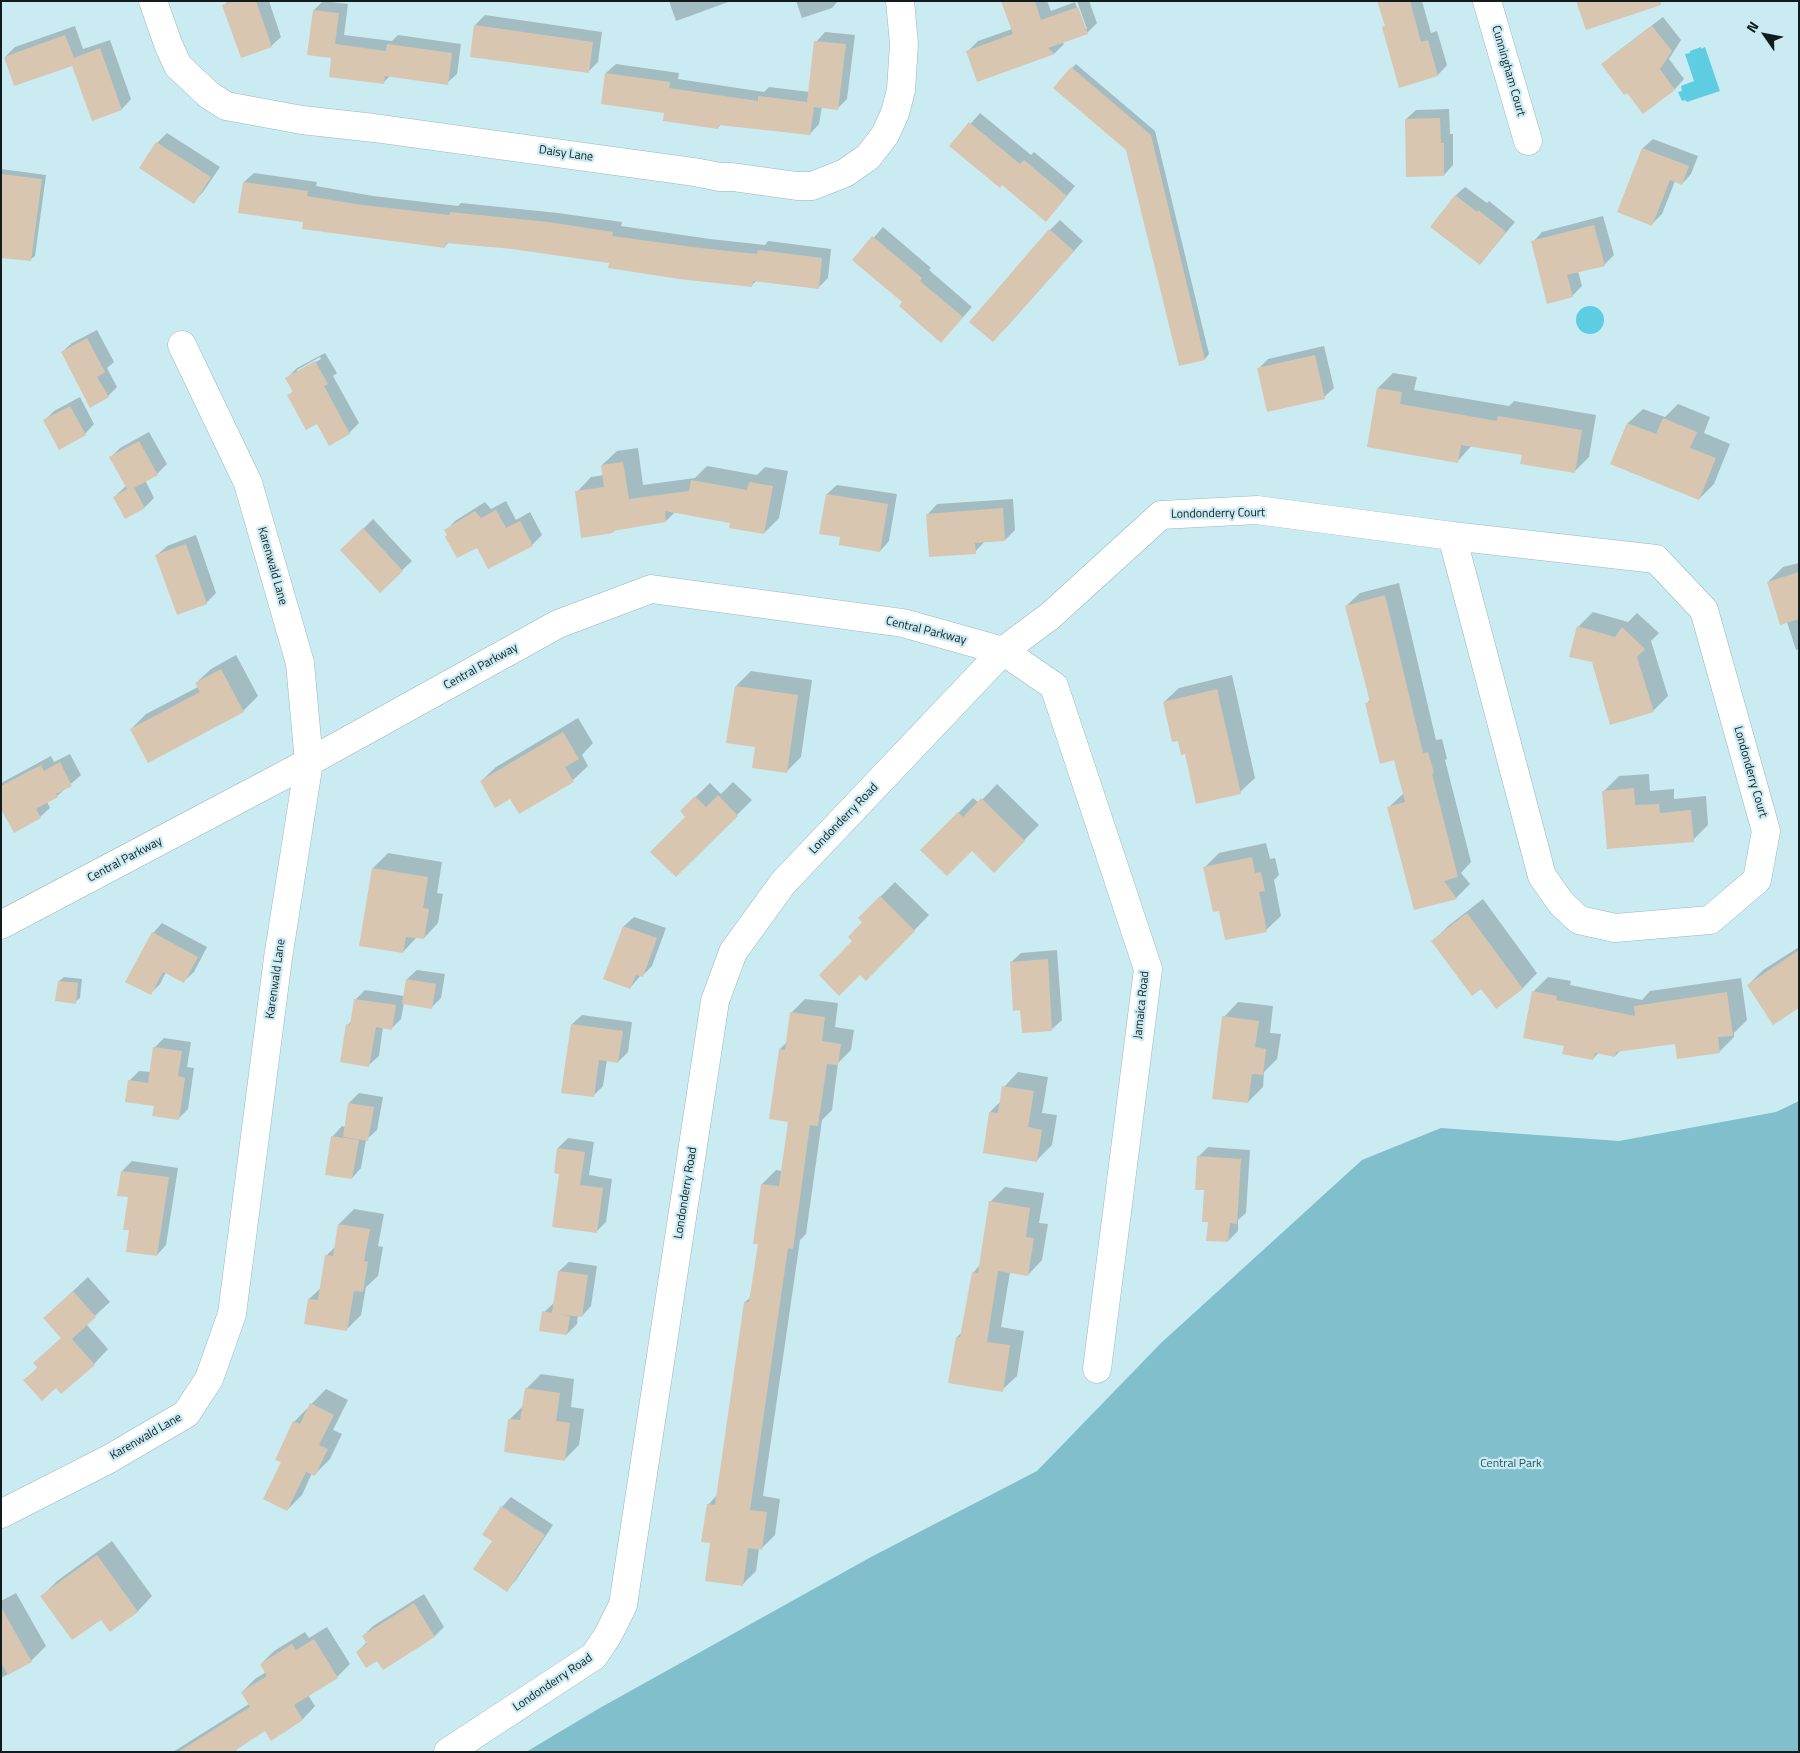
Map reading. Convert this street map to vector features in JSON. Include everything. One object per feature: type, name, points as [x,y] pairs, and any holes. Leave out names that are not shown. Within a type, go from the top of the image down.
[{"type":"street","name":"Daisy Lane","points":[[153,1],[178,66],[208,95],[226,106],[302,120],[366,127],[720,177],[812,186],[845,173],[868,157],[885,135],[895,113],[901,90],[904,44],[900,1]]},
{"type":"street","name":"Cunningham Court","points":[[1487,1],[1528,140]]},
{"type":"street","name":"Karenwald Lane","points":[[1,1514],[109,1459],[186,1414],[209,1378],[232,1314],[278,958],[309,762],[300,663],[248,483],[182,345]]},
{"type":"street","name":"Londonderry Court","points":[[1003,651],[1050,616],[1161,515],[1257,510],[1452,536],[1656,559],[1704,610],[1766,831],[1757,880],[1710,920],[1615,928],[1579,920],[1560,903],[1551,890],[1542,876],[1452,536]]},
{"type":"street","name":"Central Parkway","points":[[1,925],[309,762],[558,624],[651,589],[903,623],[1003,651]]},
{"type":"street","name":"Jamaica Road","points":[[1003,651],[1054,686],[1148,969],[1098,1369]]},
{"type":"street","name":"Londonderry Road","points":[[448,1752],[594,1656],[608,1635],[623,1605],[715,1001],[733,952],[783,883],[1003,651]]},
{"type":"green space","name":"Central Park","points":[[1799,1101],[1799,1752],[526,1752],[598,1709],[871,1557],[1037,1471],[1161,1343],[1362,1160],[1441,1128],[1619,1141],[1776,1112]]},
{"type":"shaded area","points":[[1701,47],[1701,49],[1705,47],[1720,91],[1687,102],[1685,100],[1682,101],[1678,92],[1682,91],[1681,86],[1694,81],[1685,54]]},
{"type":"shaded area","points":[[1590,306],[1600,310],[1604,320],[1600,330],[1590,334],[1580,330],[1576,320],[1580,310]]},
{"type":"building","points":[[234,1],[256,1],[272,47],[241,58],[222,5]]},
{"type":"building","points":[[1001,1],[1035,1],[1041,20],[1078,7],[1088,34],[1048,48],[1055,54],[977,82],[966,51],[1013,34]]},
{"type":"building","points":[[1377,1],[1410,1],[1421,42],[1428,40],[1438,76],[1399,88],[1382,27],[1385,26]]},
{"type":"building","points":[[1576,1],[1661,1],[1661,5],[1586,30]]},
{"type":"building","points":[[313,10],[339,13],[335,44],[386,51],[387,44],[452,53],[448,85],[385,76],[384,84],[329,77],[331,58],[307,55]]},
{"type":"building","points":[[474,25],[593,42],[589,73],[470,57]]},
{"type":"building","points":[[1652,26],[1672,51],[1660,69],[1675,90],[1643,114],[1627,93],[1624,95],[1601,64]]},
{"type":"building","points":[[65,35],[74,58],[100,48],[122,110],[92,121],[72,66],[14,86],[4,57]]},
{"type":"building","points":[[814,41],[846,44],[838,110],[814,107],[810,135],[719,125],[718,129],[663,121],[664,113],[601,104],[605,73],[670,82],[669,88],[758,101],[758,96],[807,102]]},
{"type":"building","points":[[1071,67],[1151,135],[1205,360],[1179,366],[1126,150],[1053,88]]},
{"type":"building","points":[[1440,118],[1441,143],[1444,143],[1444,176],[1406,177],[1405,119]]},
{"type":"building","points":[[969,122],[1020,164],[1024,160],[1067,196],[1046,222],[1002,185],[1000,188],[949,146]]},
{"type":"building","points":[[156,142],[211,177],[194,204],[139,168]]},
{"type":"building","points":[[1642,148],[1689,166],[1682,185],[1670,180],[1652,226],[1617,212]]},
{"type":"building","points":[[1,174],[42,179],[31,261],[1,258]]},
{"type":"building","points":[[243,182],[308,191],[307,196],[362,205],[450,215],[450,212],[548,222],[613,232],[612,236],[700,248],[757,254],[758,250],[822,258],[819,289],[753,281],[752,287],[679,279],[608,268],[609,263],[512,249],[446,243],[445,248],[302,229],[303,222],[238,213]]},
{"type":"building","points":[[1455,195],[1506,232],[1480,265],[1430,227]]},
{"type":"building","points":[[1594,225],[1605,266],[1567,275],[1573,297],[1547,304],[1531,241]]},
{"type":"building","points":[[1049,229],[1074,251],[993,342],[969,322]]},
{"type":"building","points":[[872,236],[922,278],[920,281],[963,317],[941,343],[899,306],[902,302],[852,260]]},
{"type":"building","points":[[87,338],[105,372],[97,377],[109,397],[90,408],[61,352]]},
{"type":"building","points":[[1315,355],[1325,399],[1267,412],[1257,368]]},
{"type":"building","points":[[315,361],[328,384],[324,386],[350,434],[329,446],[317,424],[306,430],[287,395],[293,392],[285,378]]},
{"type":"building","points":[[1377,388],[1402,392],[1400,404],[1497,421],[1498,416],[1582,430],[1575,473],[1520,464],[1522,455],[1461,445],[1458,463],[1367,447]]},
{"type":"building","points":[[70,406],[86,435],[59,450],[43,420]]},
{"type":"building","points":[[1663,418],[1697,432],[1690,448],[1716,458],[1699,500],[1610,464],[1627,423],[1656,434]]},
{"type":"building","points":[[139,441],[158,475],[134,488],[145,508],[125,519],[113,497],[127,489],[109,457]]},
{"type":"building","points":[[623,462],[629,499],[689,491],[691,480],[747,490],[749,482],[773,486],[764,534],[729,528],[730,523],[665,511],[666,522],[581,538],[575,491],[604,487],[601,465]]},
{"type":"building","points":[[826,494],[888,504],[880,552],[839,545],[840,537],[819,534]]},
{"type":"building","points":[[1003,508],[1005,541],[975,543],[976,554],[929,557],[926,514]]},
{"type":"building","points":[[496,510],[506,528],[520,521],[533,546],[488,569],[477,548],[457,558],[445,537],[447,535],[444,530],[475,511],[481,518]]},
{"type":"building","points":[[363,528],[403,571],[380,593],[340,550]]},
{"type":"building","points":[[186,544],[207,604],[177,615],[155,555]]},
{"type":"building","points":[[1799,572],[1799,619],[1780,625],[1767,582]]},
{"type":"building","points":[[1385,595],[1423,753],[1428,752],[1434,773],[1432,774],[1458,877],[1444,881],[1457,899],[1414,910],[1387,807],[1405,802],[1394,760],[1380,764],[1365,703],[1370,702],[1345,606]]},
{"type":"building","points":[[1577,626],[1615,637],[1622,627],[1645,649],[1637,657],[1654,712],[1610,725],[1592,662],[1569,657]]},
{"type":"building","points":[[221,669],[244,712],[148,763],[130,729],[200,692],[195,683]]},
{"type":"building","points":[[735,686],[798,695],[787,773],[752,768],[755,747],[726,743]]},
{"type":"building","points":[[1217,689],[1241,794],[1196,804],[1185,754],[1181,755],[1178,741],[1172,742],[1163,702]]},
{"type":"building","points":[[563,732],[579,759],[565,767],[574,782],[519,814],[510,799],[495,808],[480,781]]},
{"type":"building","points":[[60,762],[72,786],[56,794],[58,797],[36,809],[41,818],[14,833],[1,809],[1,786],[41,765],[44,771]]},
{"type":"building","points":[[1634,788],[1635,805],[1659,804],[1660,813],[1691,810],[1694,842],[1607,849],[1602,791]]},
{"type":"building","points":[[718,795],[738,816],[676,877],[650,852],[685,817],[680,811],[695,796],[706,807]]},
{"type":"building","points":[[981,798],[1025,841],[994,873],[972,851],[947,876],[920,850],[958,812],[963,817]]},
{"type":"building","points":[[1252,857],[1255,873],[1261,872],[1265,891],[1259,892],[1267,932],[1225,940],[1219,911],[1213,912],[1203,867]]},
{"type":"building","points":[[372,868],[428,877],[423,908],[429,909],[424,939],[406,937],[403,953],[359,946]]},
{"type":"building","points":[[880,896],[915,931],[866,981],[860,975],[839,996],[819,975],[852,941],[848,937],[862,922],[858,918]]},
{"type":"building","points":[[1467,913],[1523,989],[1496,1009],[1481,989],[1472,996],[1431,941]]},
{"type":"building","points":[[623,926],[657,938],[643,977],[636,975],[630,989],[603,979]]},
{"type":"building","points":[[152,932],[198,957],[184,983],[163,972],[151,995],[125,982]]},
{"type":"building","points":[[1799,950],[1799,1008],[1773,1025],[1747,985]]},
{"type":"building","points":[[1048,959],[1052,1031],[1022,1033],[1020,1010],[1013,1011],[1010,962]]},
{"type":"building","points":[[406,979],[436,984],[432,1009],[402,1004]]},
{"type":"building","points":[[58,981],[78,983],[76,1004],[55,1001]]},
{"type":"building","points":[[1532,991],[1557,996],[1556,1000],[1635,1016],[1634,1006],[1727,992],[1733,1036],[1718,1037],[1720,1053],[1677,1059],[1675,1044],[1616,1052],[1615,1057],[1595,1053],[1593,1060],[1562,1054],[1564,1046],[1523,1038]]},
{"type":"building","points":[[354,999],[396,1005],[392,1030],[376,1027],[369,1067],[340,1062],[346,1024],[350,1025]]},
{"type":"building","points":[[790,1012],[825,1017],[822,1041],[841,1044],[838,1065],[827,1064],[818,1126],[810,1125],[793,1249],[788,1248],[750,1510],[767,1512],[762,1550],[748,1548],[743,1586],[705,1581],[710,1543],[701,1542],[707,1504],[715,1505],[744,1302],[749,1302],[758,1244],[753,1244],[761,1184],[779,1186],[788,1122],[769,1119],[779,1049],[785,1050]]},
{"type":"building","points":[[1222,1016],[1259,1021],[1255,1047],[1266,1049],[1263,1075],[1252,1074],[1248,1103],[1212,1099]]},
{"type":"building","points":[[571,1024],[623,1031],[618,1063],[599,1060],[594,1097],[561,1093]]},
{"type":"building","points":[[153,1047],[182,1051],[178,1076],[185,1078],[179,1120],[152,1116],[154,1106],[125,1102],[128,1080],[148,1083]]},
{"type":"building","points":[[1002,1086],[1034,1091],[1028,1127],[1042,1130],[1037,1162],[983,1153],[989,1112],[998,1113]]},
{"type":"building","points":[[348,1103],[374,1107],[368,1141],[343,1137]]},
{"type":"building","points":[[331,1136],[359,1140],[352,1179],[325,1175]]},
{"type":"building","points":[[557,1148],[585,1152],[580,1185],[603,1188],[597,1233],[552,1227],[559,1174],[554,1173]]},
{"type":"building","points":[[1197,1156],[1241,1159],[1237,1224],[1230,1223],[1228,1242],[1206,1241],[1208,1222],[1202,1222],[1204,1190],[1195,1190]]},
{"type":"building","points":[[121,1171],[169,1177],[157,1256],[126,1252],[129,1230],[123,1230],[128,1197],[117,1196]]},
{"type":"building","points":[[989,1201],[1030,1208],[1026,1237],[1034,1238],[1028,1276],[998,1271],[987,1342],[1010,1345],[1003,1392],[948,1383],[956,1337],[960,1337],[972,1272],[978,1273]]},
{"type":"building","points":[[338,1224],[370,1229],[364,1261],[368,1262],[363,1292],[354,1291],[347,1331],[304,1324],[308,1299],[318,1300],[325,1255],[333,1256]]},
{"type":"building","points":[[558,1271],[588,1275],[582,1317],[552,1313]]},
{"type":"building","points":[[73,1291],[96,1317],[72,1339],[95,1365],[61,1394],[56,1388],[42,1401],[23,1380],[38,1368],[33,1363],[61,1338],[43,1318]]},
{"type":"building","points":[[542,1311],[570,1316],[567,1335],[539,1331]]},
{"type":"building","points":[[525,1388],[560,1393],[556,1421],[570,1423],[565,1461],[504,1452],[508,1419],[520,1420]]},
{"type":"building","points":[[310,1403],[334,1415],[319,1445],[328,1449],[315,1476],[306,1472],[287,1511],[263,1499],[281,1462],[275,1460],[293,1421],[300,1424]]},
{"type":"building","points":[[501,1506],[545,1535],[507,1592],[473,1569],[492,1541],[482,1535]]},
{"type":"building","points":[[97,1555],[138,1612],[110,1632],[101,1620],[72,1640],[40,1596]]},
{"type":"building","points":[[414,1603],[435,1637],[383,1670],[377,1661],[366,1668],[356,1652],[367,1644],[362,1636]]},
{"type":"building","points":[[1,1607],[32,1662],[8,1675],[1,1663]]},
{"type":"building","points":[[314,1639],[338,1678],[294,1705],[303,1720],[271,1741],[265,1731],[233,1752],[178,1752],[250,1707],[241,1692],[267,1676],[260,1664],[292,1644],[296,1650]]}]
